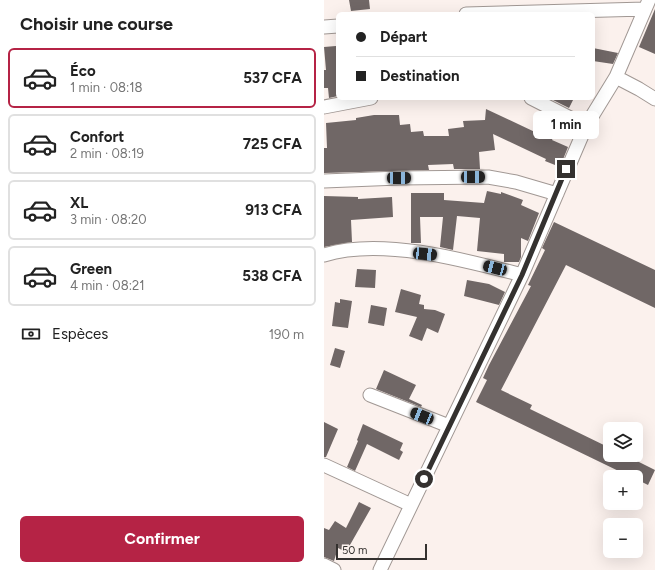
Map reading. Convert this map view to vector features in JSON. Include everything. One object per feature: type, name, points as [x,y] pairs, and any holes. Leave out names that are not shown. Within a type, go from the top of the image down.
[{"type":"street","points":[[380,570],[522,275],[586,126],[616,77],[647,4],[502,12]]},
{"type":"street","points":[[324,27],[336,26]]},
{"type":"street","points":[[616,77],[639,88],[655,100]]},
{"type":"street","points":[[324,106],[359,100]]},
{"type":"street","points":[[535,100],[586,126]]},
{"type":"street","points":[[324,181],[488,177],[516,182],[557,194]]},
{"type":"street","points":[[324,255],[337,251],[366,248],[432,254],[469,261],[522,275]]},
{"type":"street","points":[[370,395],[449,426]]},
{"type":"street","points":[[324,465],[411,505]]},
{"type":"street","points":[[324,565],[334,570]]},
{"type":"building","points":[[349,0],[369,0],[370,9],[351,11]]},
{"type":"building","points":[[655,9],[655,54],[639,47]]},
{"type":"building","points":[[336,46],[336,96],[329,98],[328,88],[324,88],[324,70],[326,70],[324,47]]},
{"type":"building","points":[[595,48],[618,53],[613,64],[595,61]]},
{"type":"building","points":[[553,100],[573,100],[569,108]]},
{"type":"building","points":[[486,109],[537,133],[546,115],[560,122],[552,140],[568,147],[560,167],[545,161],[546,159],[493,134],[495,150],[479,152],[480,169],[454,169],[453,164],[428,165],[429,170],[324,173],[324,148],[327,148],[326,123],[356,120],[356,118],[374,115],[399,115],[400,125],[410,124],[411,132],[423,131],[424,136],[449,136],[448,129],[464,127],[463,121],[485,120]]},
{"type":"building","points":[[487,191],[501,194],[501,192],[523,200],[521,205],[539,213],[528,241],[521,238],[521,257],[519,262],[504,262],[504,254],[477,251],[480,218],[457,216],[453,250],[440,247],[443,217],[420,217],[421,243],[411,243],[411,193],[444,193],[444,200],[484,203]]},
{"type":"building","points":[[324,196],[358,197],[358,199],[392,197],[393,217],[351,220],[352,242],[324,247]]},
{"type":"building","points":[[554,222],[655,270],[655,308],[566,265],[501,390],[532,405],[530,409],[603,445],[603,462],[639,462],[655,470],[648,485],[643,482],[643,470],[617,470],[476,402],[487,380],[483,378],[489,365],[531,286],[528,285],[545,250],[542,248]]},
{"type":"building","points":[[357,269],[376,270],[375,288],[355,287]]},
{"type":"building","points":[[467,280],[489,284],[505,292],[499,305],[464,296]]},
{"type":"building","points":[[401,289],[421,295],[419,304],[424,305],[424,309],[435,310],[445,314],[438,333],[427,328],[422,341],[409,336],[417,317],[395,312]]},
{"type":"building","points":[[340,299],[352,301],[348,328],[332,326],[335,302],[340,303]]},
{"type":"building","points":[[371,305],[387,308],[384,326],[368,323]]},
{"type":"building","points":[[335,348],[345,351],[340,368],[330,365]]},
{"type":"building","points":[[384,370],[416,385],[409,399],[422,405],[421,407],[376,389]]},
{"type":"building","points":[[324,422],[338,429],[326,457],[324,457]]},
{"type":"building","points":[[363,424],[403,443],[400,450],[403,452],[399,460],[367,444],[355,471],[347,467],[358,441],[357,440]]},
{"type":"building","points":[[359,502],[371,508],[346,552],[338,548],[334,561],[324,557],[324,528],[329,530],[335,521],[346,528]]},
{"type":"route","points":[[424,479],[522,275],[549,215],[566,169]]}]
